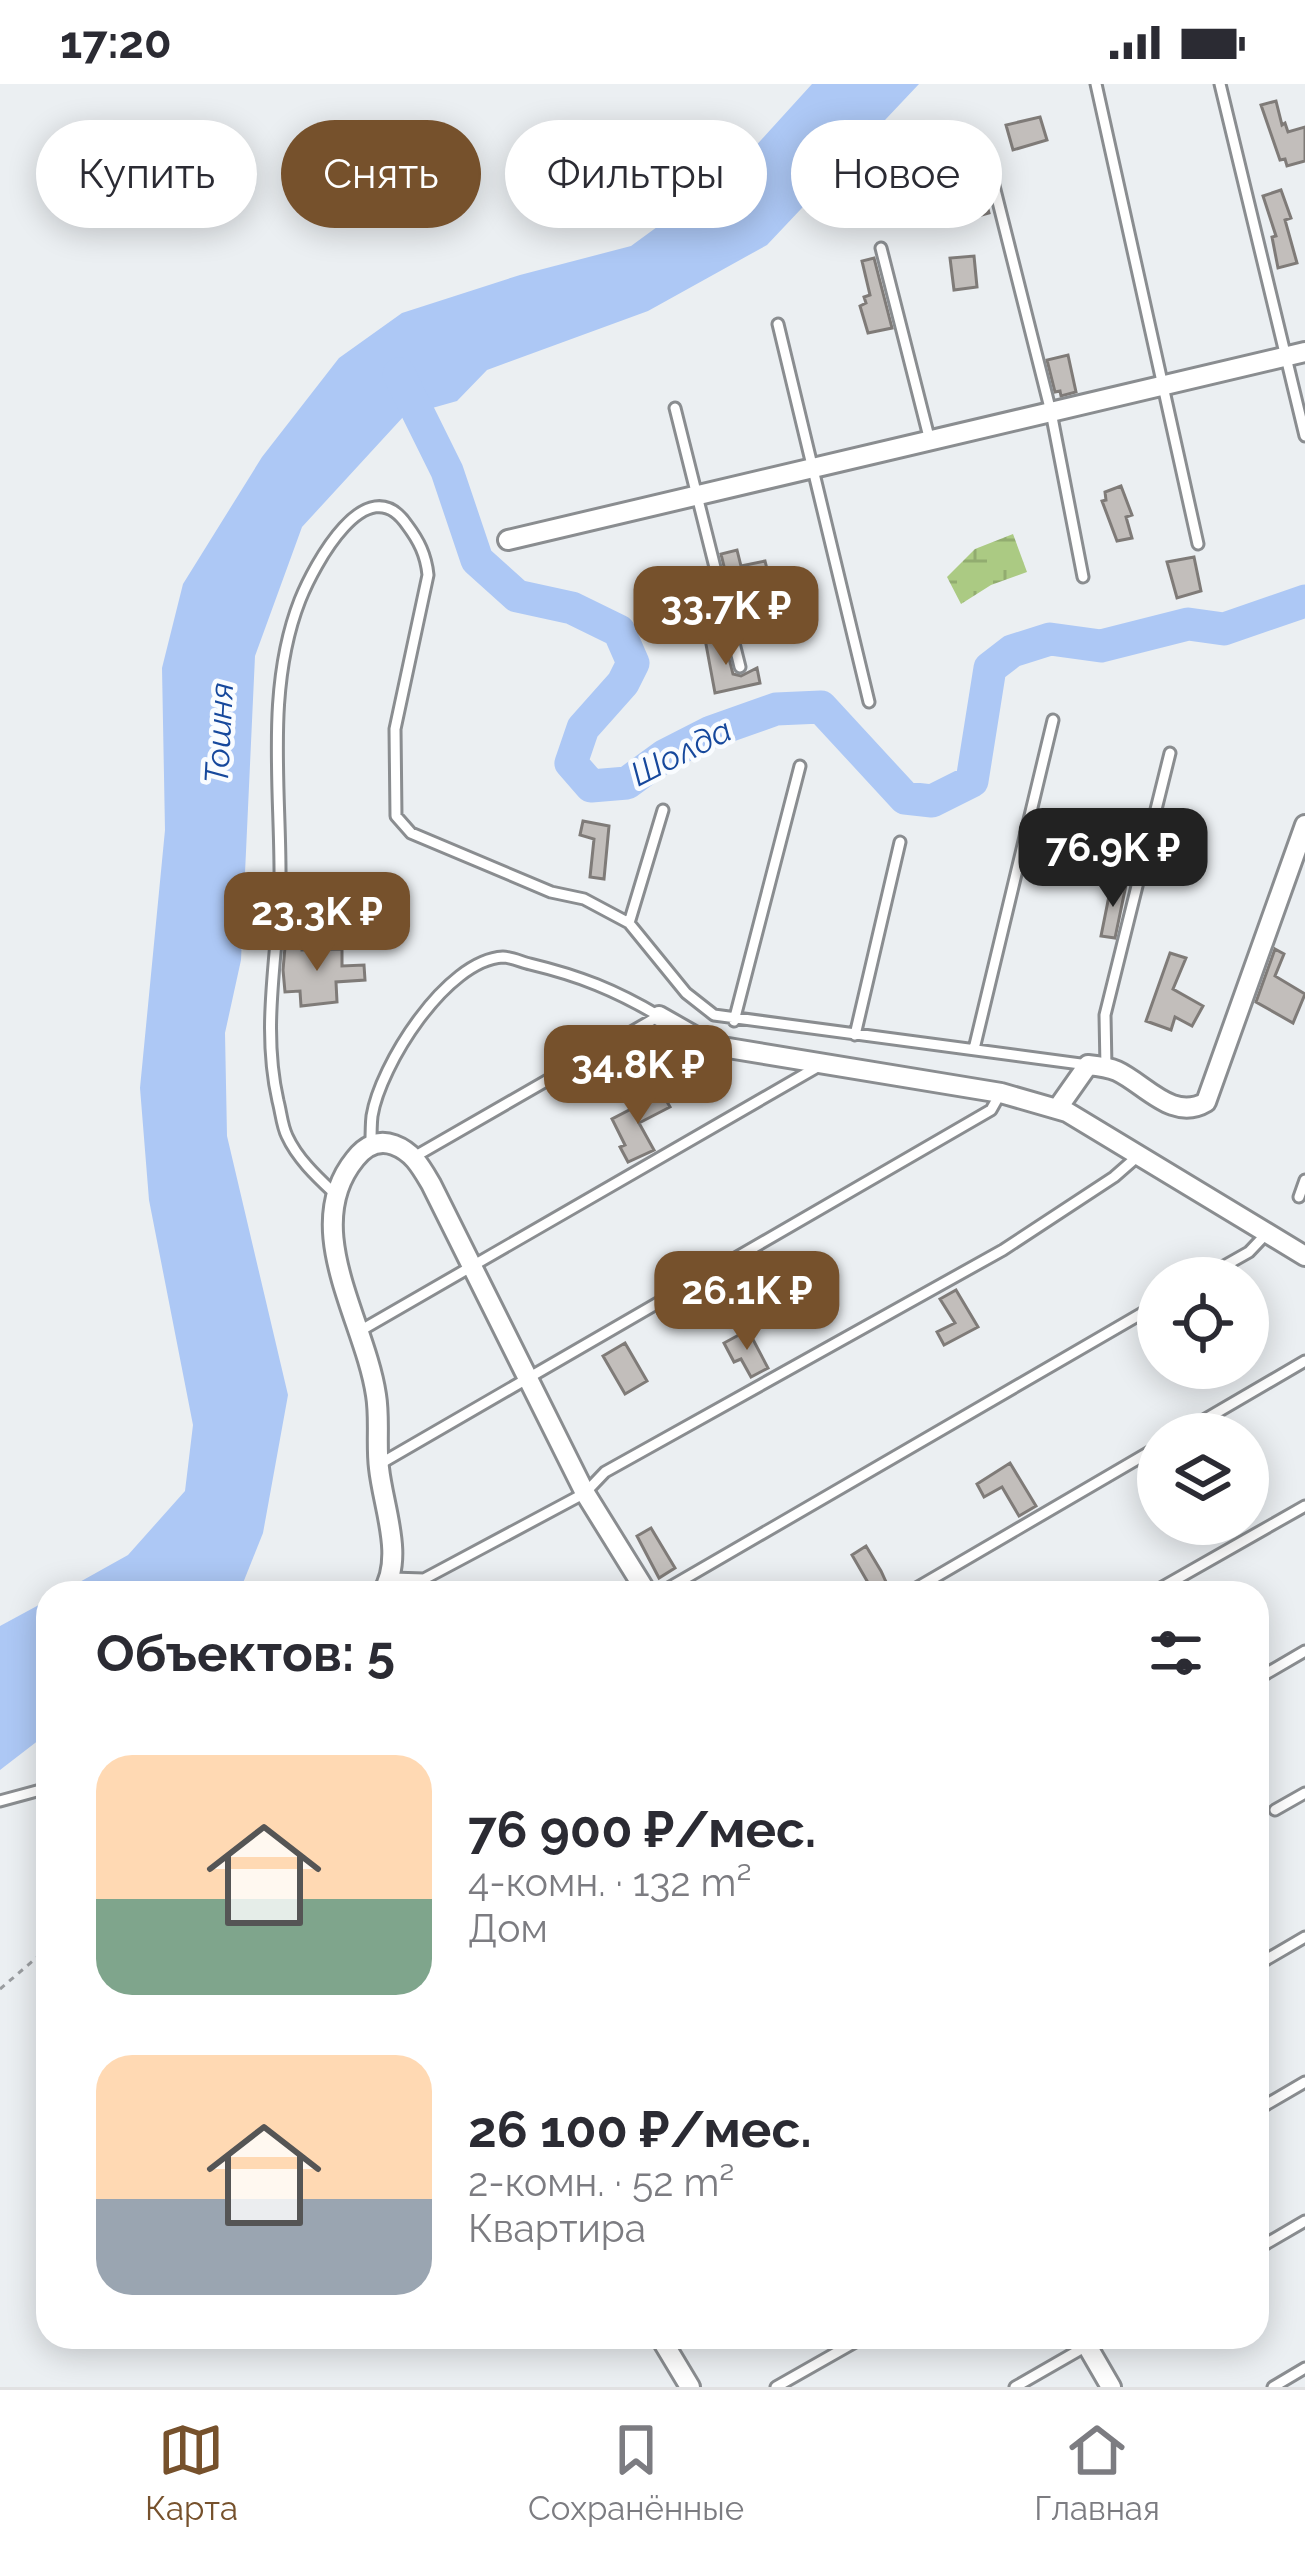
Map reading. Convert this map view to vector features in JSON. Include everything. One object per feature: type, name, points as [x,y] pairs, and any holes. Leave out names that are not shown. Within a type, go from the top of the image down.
[{"type":"street","points":[[508,540],[1296,354]]},
{"type":"street","points":[[1057,1109],[1097,1066],[1165,1102],[1195,1109],[1206,1102],[1305,825]]},
{"type":"street","points":[[659,1016],[710,1046],[1001,1093],[1057,1109],[1305,1256]]},
{"type":"street","points":[[387,1581],[389,1522],[378,1465],[376,1393],[335,1253],[333,1192],[359,1154],[371,1144],[385,1142],[415,1157],[585,1493],[639,1581]]},
{"type":"street","points":[[667,2349],[690,2387]]},
{"type":"street","points":[[1094,2349],[1111,2387]]},
{"type":"lane","points":[[1096,84],[1198,544]]},
{"type":"lane","points":[[1220,84],[1296,354],[1305,436]]},
{"type":"lane","points":[[1002,218],[1051,412],[1083,577]]},
{"type":"lane","points":[[881,248],[930,441]]},
{"type":"lane","points":[[778,325],[869,701]]},
{"type":"lane","points":[[675,408],[740,667]]},
{"type":"lane","points":[[333,1192],[286,1135],[268,1018],[280,884],[281,681],[298,604],[318,561],[362,510],[380,505],[393,508],[426,555],[422,617],[395,729],[396,816],[411,833],[432,843],[551,892],[584,899],[629,923],[686,993],[714,1015],[1097,1066],[1170,753]]},
{"type":"lane","points":[[974,1049],[1053,720]]},
{"type":"lane","points":[[734,1021],[800,766]]},
{"type":"lane","points":[[629,923],[663,809]]},
{"type":"lane","points":[[855,1035],[900,842]]},
{"type":"lane","points":[[371,1144],[372,1113],[403,1047],[441,991],[466,971],[502,957],[608,986],[659,1016],[415,1157]]},
{"type":"lane","points":[[358,1333],[819,1066]]},
{"type":"lane","points":[[378,1465],[991,1110],[1001,1093]]},
{"type":"lane","points":[[413,1581],[585,1493],[605,1472],[1003,1250],[1138,1156]]},
{"type":"lane","points":[[1299,1197],[1305,1180]]},
{"type":"lane","points":[[1240,1257],[1267,1233]]},
{"type":"lane","points":[[681,1581],[1137,1316]]},
{"type":"lane","points":[[1216,1413],[1305,1361]]},
{"type":"lane","points":[[929,1581],[1137,1459]]},
{"type":"lane","points":[[1173,1581],[1305,1506]]},
{"type":"lane","points":[[1269,1672],[1305,1651]]},
{"type":"lane","points":[[0,1802],[36,1792]]},
{"type":"lane","points":[[1275,1810],[1305,1793]]},
{"type":"lane","points":[[1269,1958],[1305,1937]]},
{"type":"lane","points":[[1269,2103],[1305,2082]]},
{"type":"lane","points":[[1269,2241],[1305,2221]]},
{"type":"lane","points":[[776,2387],[843,2349]]},
{"type":"lane","points":[[1015,2387],[1076,2349]]},
{"type":"lane","points":[[1273,2387],[1305,2368]]},
{"type":"path","points":[[0,1989],[36,1958]]},
{"type":"green space","points":[[1013,534],[1027,572],[991,585],[961,604],[947,577],[975,549]]},
{"type":"water","name":"Тошня","points":[[812,84],[919,84],[885,120],[791,120],[791,220],[767,245],[648,311],[487,370],[457,401],[404,416],[302,527],[255,656],[241,960],[225,1033],[227,1136],[288,1395],[263,1533],[244,1581],[81,1581],[128,1555],[185,1491],[193,1425],[149,1200],[140,1088],[165,830],[162,668],[183,584],[262,457],[339,358],[402,313],[631,246],[656,228],[767,228],[767,133]]},
{"type":"water","points":[[36,1606],[36,1742],[0,1770],[0,1626]]},
{"type":"building","points":[[1276,101],[1288,132],[1305,127],[1305,161],[1287,166],[1285,159],[1280,160],[1261,105]]},
{"type":"building","points":[[1040,117],[1047,140],[1013,150],[1006,125]]},
{"type":"building","points":[[1281,190],[1291,218],[1285,220],[1297,263],[1278,268],[1272,237],[1276,236],[1263,196]]},
{"type":"building","points":[[974,256],[977,287],[954,290],[950,258]]},
{"type":"building","points":[[874,258],[892,328],[868,333],[860,306],[870,295],[862,261]]},
{"type":"building","points":[[1068,355],[1076,392],[1061,396],[1060,391],[1055,392],[1047,360]]},
{"type":"building","points":[[1121,486],[1132,515],[1126,517],[1132,538],[1117,541],[1102,501],[1105,492]]},
{"type":"building","points":[[737,550],[741,566],[765,561],[769,577],[749,581],[753,598],[733,603],[721,554]]},
{"type":"building","points":[[1194,557],[1201,591],[1177,598],[1167,562]]},
{"type":"building","points":[[723,635],[733,674],[741,676],[757,668],[760,683],[715,693],[705,639]]},
{"type":"building","points":[[583,821],[609,826],[604,879],[590,877],[594,839],[580,835]]},
{"type":"building","points":[[1112,881],[1126,885],[1115,938],[1101,936]]},
{"type":"building","points":[[302,946],[302,950],[342,949],[342,966],[364,965],[365,980],[336,982],[337,1002],[301,1006],[300,991],[285,992],[283,970],[285,947]]},
{"type":"building","points":[[1275,949],[1284,954],[1275,976],[1305,994],[1293,1023],[1256,1002]]},
{"type":"building","points":[[1170,953],[1186,958],[1173,989],[1203,1006],[1192,1026],[1175,1017],[1171,1030],[1146,1021]]},
{"type":"building","points":[[662,1093],[670,1107],[639,1123],[654,1150],[628,1162],[612,1119]]},
{"type":"building","points":[[956,1290],[978,1327],[944,1345],[937,1332],[955,1323],[940,1299]]},
{"type":"building","points":[[748,1330],[768,1368],[751,1377],[741,1359],[734,1362],[724,1343]]},
{"type":"building","points":[[625,1343],[647,1381],[625,1394],[603,1356]]},
{"type":"building","points":[[1010,1463],[1036,1506],[1019,1516],[1002,1487],[984,1497],[977,1484]]},
{"type":"building","points":[[651,1528],[675,1568],[659,1578],[637,1536]]},
{"type":"building","points":[[866,1546],[886,1581],[867,1581],[852,1555]]},
{"type":"waterway","name":"Шолда","points":[[399,374],[447,471],[477,560],[517,596],[572,608],[619,631],[633,663],[623,683],[583,728],[571,763],[591,786],[627,783],[664,756],[711,732],[776,709],[821,707],[905,798],[932,801],[972,781],[990,668],[1012,651],[1050,639],[1101,646],[1188,624],[1224,629],[1305,601]]}]
